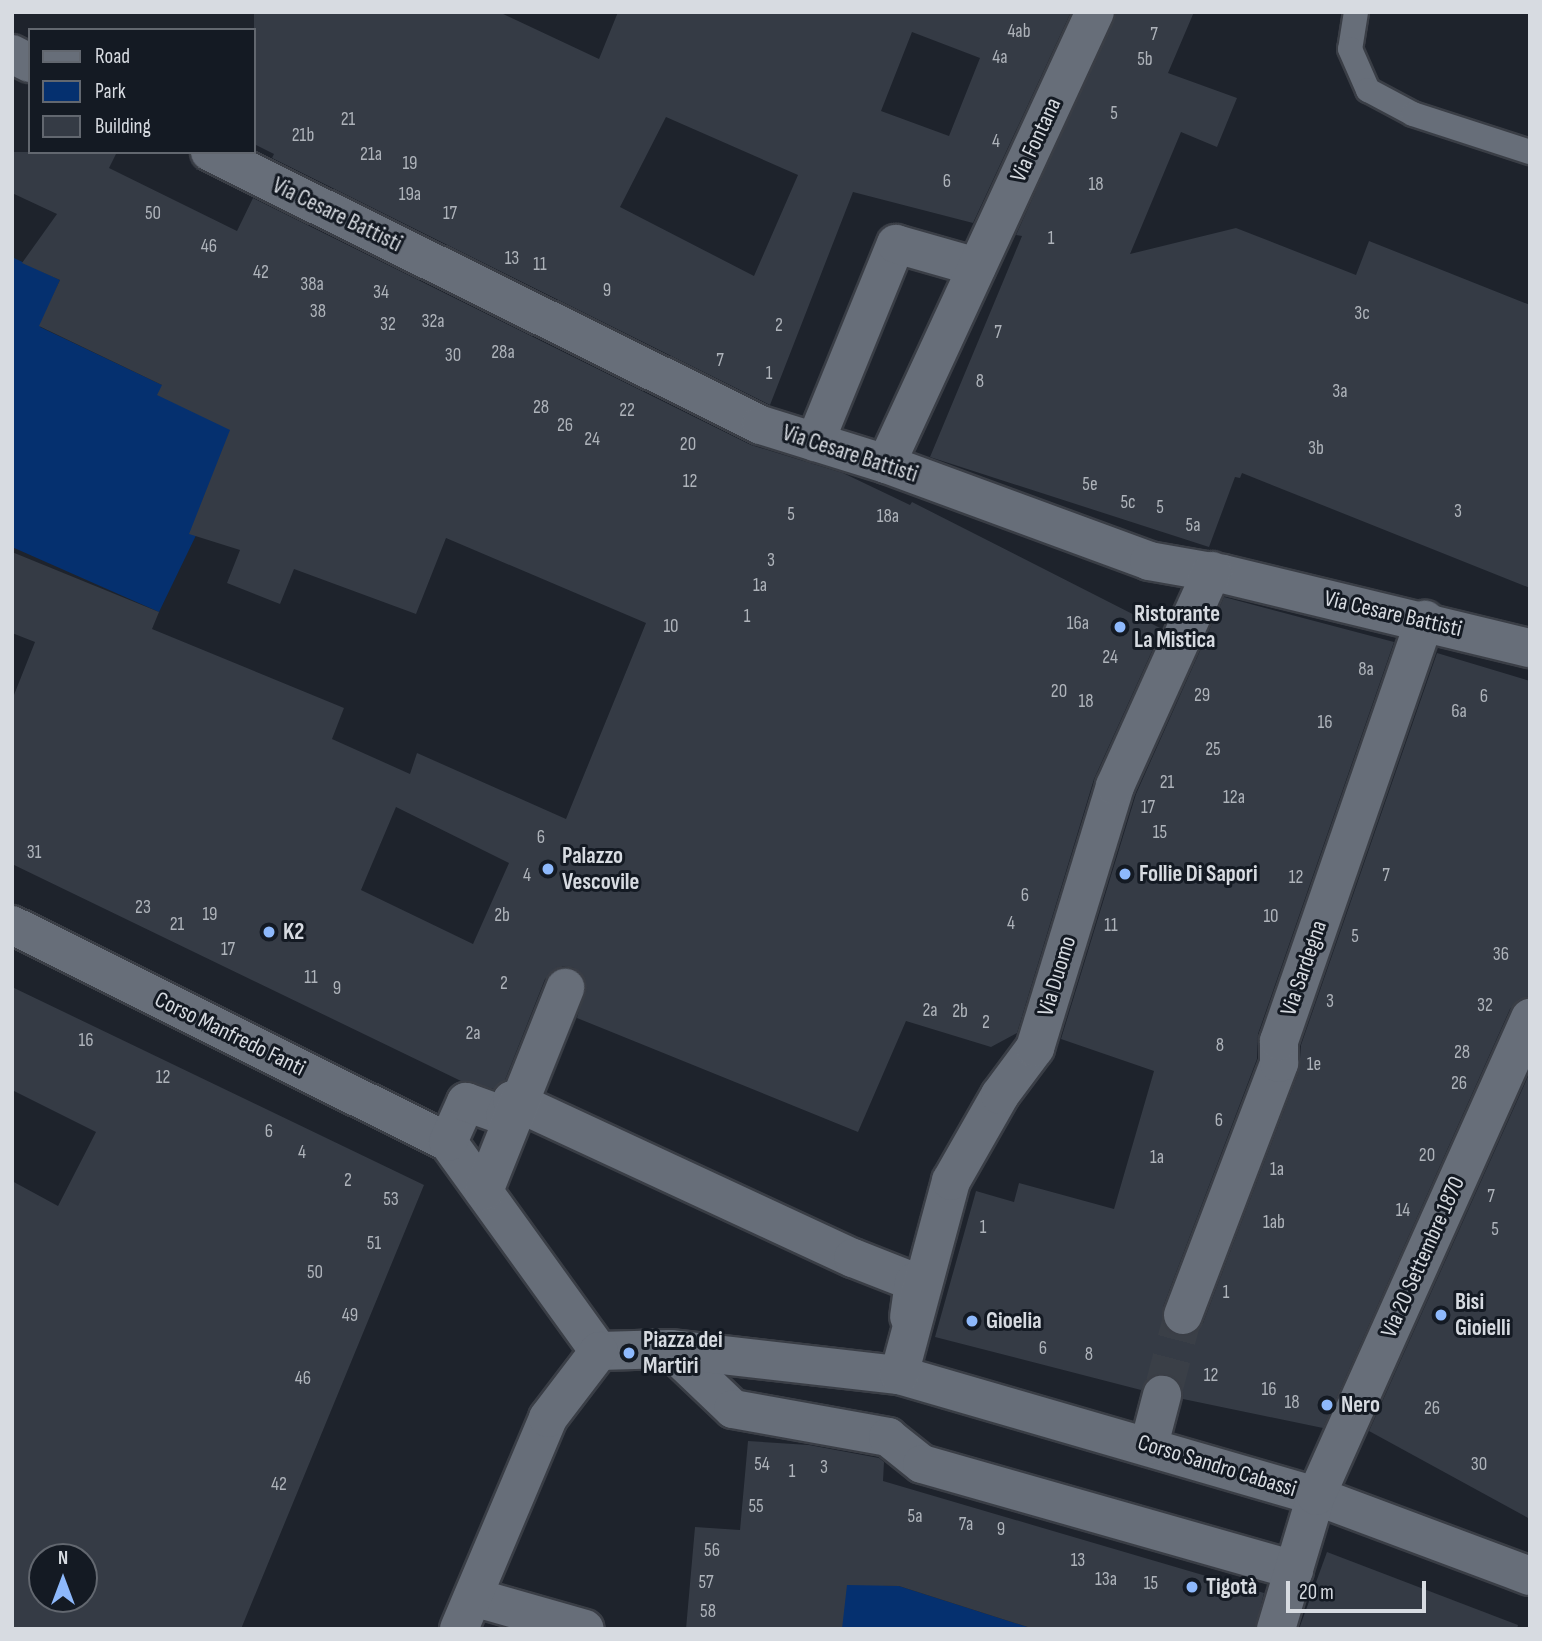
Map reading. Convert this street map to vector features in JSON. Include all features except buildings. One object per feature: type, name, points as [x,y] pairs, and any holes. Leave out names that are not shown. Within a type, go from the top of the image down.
[{"type":"street","name":"Via Fontana","points":[[886,464],[1095,12]]},
{"type":"street","points":[[12,54],[28,62]]},
{"type":"street","name":"Via Cesare Battisti","points":[[214,154],[761,425],[886,464],[1149,561],[1212,571],[1426,620],[1530,648]]},
{"type":"street","points":[[816,442],[896,244],[977,267]]},
{"type":"street","name":"Via Duomo","points":[[897,1386],[951,1181],[1000,1095],[1035,1048],[1115,786],[1212,571]]},
{"type":"street","name":"Via Sardegna","points":[[1183,1315],[1279,1063],[1279,1041],[1426,620]]},
{"type":"street","name":"Corso Manfredo Fanti","points":[[12,925],[448,1142]]},
{"type":"street","points":[[484,1191],[565,988]]},
{"type":"street","name":"Via 20 Settembre 1870","points":[[1276,1629],[1316,1496],[1530,1018]]},
{"type":"street","points":[[512,1100],[853,1258],[914,1282],[897,1386],[670,1349],[599,1351],[448,1142],[466,1102],[505,1116],[512,1100]]},
{"type":"street","points":[[670,1349],[733,1409],[888,1437],[922,1464],[1294,1570]]},
{"type":"street","points":[[585,1629],[466,1613],[548,1418],[599,1351]]},
{"type":"street","name":"Corso Sandro Cabassi","points":[[897,1386],[1149,1445],[1316,1496],[1530,1576]]},
{"type":"street","points":[[1149,1445],[1162,1395]]},
{"type":"lane","points":[[1356,12],[1350,49],[1368,90],[1413,114],[1530,152]]},
{"type":"green space","points":[[12,257],[60,280],[40,327],[162,385],[244,436],[159,612],[12,547]]},
{"type":"green space","points":[[745,1577],[899,1586],[1034,1629],[842,1629]]},
{"type":"tunnel","points":[[1162,1395],[1183,1315]]},
{"type":"place","name":"Ristorante La Mistica","points":[[1120,627]]},
{"type":"place","name":"Palazzo Vescovile","points":[[548,869]]},
{"type":"place","name":"Follie Di Sapori","points":[[1125,874]]},
{"type":"place","name":"K2","points":[[269,932]]},
{"type":"place","name":"Bisi Gioielli","points":[[1441,1315]]},
{"type":"place","name":"Gioelia","points":[[972,1321]]},
{"type":"place","name":"Piazza dei Martiri","points":[[629,1353]]},
{"type":"place","name":"Nero","points":[[1327,1405]]},
{"type":"place","name":"Tigotà","points":[[1192,1587]]}]
